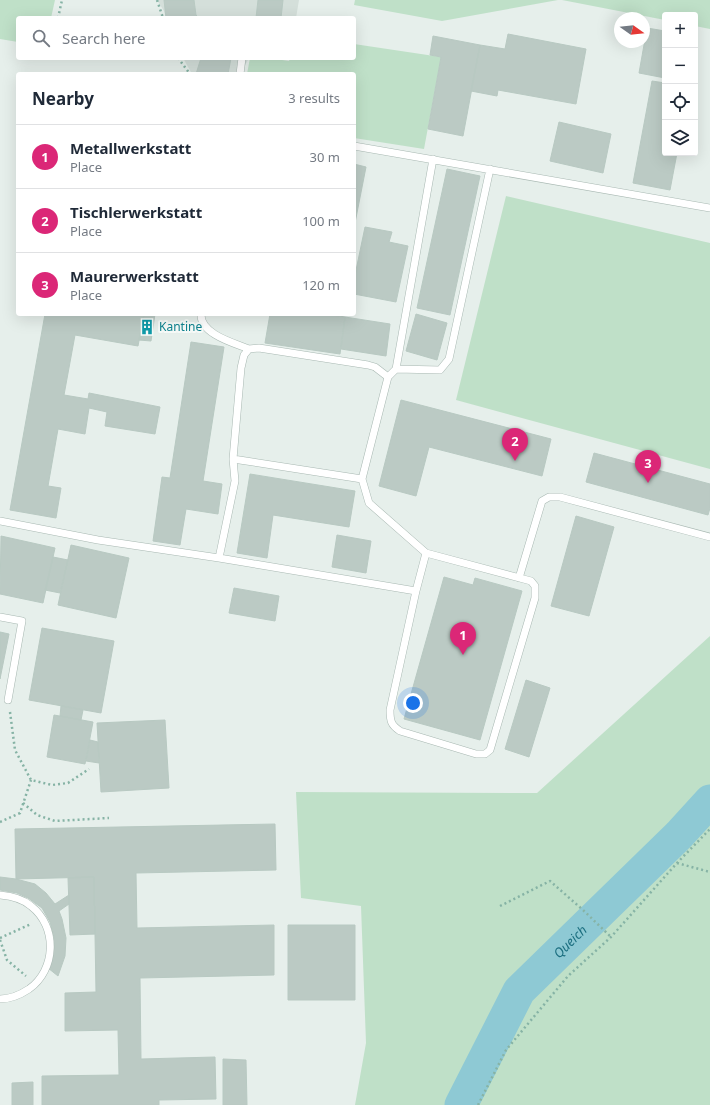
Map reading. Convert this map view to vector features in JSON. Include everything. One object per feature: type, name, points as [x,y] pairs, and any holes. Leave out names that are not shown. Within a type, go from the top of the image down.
[{"type":"lane","points":[[240,72],[242,60]]},
{"type":"lane","points":[[356,146],[710,208]]},
{"type":"lane","points":[[426,553],[416,591],[390,710],[390,720],[394,727],[400,731],[476,754],[485,754],[490,750],[535,598],[535,586],[531,581],[426,553],[369,503],[362,479],[388,377],[396,369],[433,159]]},
{"type":"lane","points":[[396,369],[440,370],[449,359],[490,169]]},
{"type":"lane","points":[[201,316],[203,323],[209,331],[249,349],[259,348],[368,365],[388,377]]},
{"type":"lane","points":[[219,558],[234,481],[233,459],[241,368],[244,355],[249,349]]},
{"type":"lane","points":[[233,459],[362,479]]},
{"type":"lane","points":[[519,578],[542,501],[549,497],[560,497],[710,537]]},
{"type":"lane","points":[[0,521],[98,540],[219,558],[416,591]]},
{"type":"lane","points":[[0,617],[22,621],[8,700]]},
{"type":"lane","points":[[0,895],[18,898],[32,906],[43,919],[51,946],[49,960],[44,973],[36,984],[20,995],[0,999]]},
{"type":"path","points":[[58,16],[62,0]]},
{"type":"path","points":[[157,0],[161,16]]},
{"type":"path","points":[[180,60],[188,72]]},
{"type":"path","points":[[0,822],[20,813],[31,780],[15,750],[8,700]]},
{"type":"path","points":[[31,780],[52,785],[68,783],[89,769]]},
{"type":"path","points":[[23,803],[37,815],[55,821],[109,818]]},
{"type":"path","points":[[478,1105],[506,1050],[568,976],[611,937],[677,863],[710,829]]},
{"type":"path","points":[[677,863],[710,872]]},
{"type":"path","points":[[500,906],[550,881],[611,937]]},
{"type":"path","points":[[36,984],[6,960],[0,939],[43,919]]},
{"type":"shaded area","points":[[157,0],[299,0],[296,16],[165,16]]},
{"type":"shaded area","points":[[184,60],[248,60],[241,72],[191,72]]},
{"type":"green space","points":[[0,0],[55,0],[51,16],[16,16],[16,42],[0,39]]},
{"type":"green space","points":[[355,0],[558,0],[442,21],[354,5]]},
{"type":"green space","points":[[562,0],[710,0],[710,29],[698,27],[698,12],[662,12],[662,19],[650,17],[650,12],[624,12]]},
{"type":"green space","points":[[356,44],[441,57],[424,149],[356,138],[356,72],[247,72],[250,60],[356,60]]},
{"type":"green space","points":[[506,196],[710,243],[710,469],[456,400]]},
{"type":"green space","points":[[710,636],[710,1105],[355,1105],[366,1043],[361,906],[301,898],[296,792],[537,793]]},
{"type":"building","points":[[164,0],[194,0],[197,16],[166,16]]},
{"type":"building","points":[[258,0],[283,0],[281,16],[256,16]]},
{"type":"building","points":[[650,28],[662,30],[662,77],[639,73],[643,48],[650,48]]},
{"type":"building","points":[[508,34],[586,49],[576,104],[498,90],[497,96],[471,91],[480,45],[505,49]]},
{"type":"building","points":[[433,36],[480,45],[463,136],[428,129],[441,57],[430,55]]},
{"type":"building","points":[[200,60],[231,60],[228,72],[197,72]]},
{"type":"building","points":[[652,81],[662,83],[662,156],[676,156],[670,190],[633,183]]},
{"type":"building","points":[[559,122],[611,134],[603,173],[550,161]]},
{"type":"building","points":[[356,164],[366,167],[356,218]]},
{"type":"building","points":[[447,169],[480,176],[450,315],[417,308]]},
{"type":"building","points":[[365,227],[392,232],[389,242],[408,246],[396,302],[356,294],[356,270]]},
{"type":"building","points":[[416,314],[447,323],[437,360],[406,351]]},
{"type":"building","points":[[45,316],[144,316],[138,346],[75,335],[64,395],[88,399],[89,393],[160,407],[155,434],[105,426],[107,412],[89,408],[85,434],[58,429],[48,486],[61,488],[56,518],[10,510]]},
{"type":"building","name":"Kantine","points":[[144,316],[155,316],[151,341],[139,340]]},
{"type":"building","points":[[270,316],[345,317],[340,354],[265,343]]},
{"type":"building","points":[[345,317],[390,324],[386,356],[341,349]]},
{"type":"building","points":[[191,342],[224,347],[203,481],[222,484],[218,514],[186,509],[180,545],[153,541],[162,477],[170,478]]},
{"type":"building","points":[[401,400],[551,439],[542,476],[429,447],[416,496],[379,486]]},
{"type":"building","points":[[594,453],[710,484],[710,508],[708,515],[586,482]]},
{"type":"building","points":[[250,474],[355,491],[349,527],[273,515],[267,558],[237,553]]},
{"type":"building","points":[[576,516],[614,527],[589,616],[551,606]]},
{"type":"building","points":[[337,535],[371,541],[366,573],[332,567]]},
{"type":"building","points":[[1,536],[55,548],[43,603],[0,594]]},
{"type":"building","points":[[71,545],[129,558],[116,618],[58,605]]},
{"type":"building","points":[[53,557],[68,560],[60,593],[45,590]]},
{"type":"building","points":[[444,577],[473,585],[475,578],[522,591],[480,740],[404,719]]},
{"type":"building","points":[[234,588],[279,596],[275,621],[229,613]]},
{"type":"building","points":[[42,628],[114,641],[101,713],[29,700]]},
{"type":"building","points":[[0,632],[9,634],[0,679]]},
{"type":"building","points":[[526,680],[550,688],[529,757],[505,749]]},
{"type":"building","points":[[61,706],[83,710],[81,720],[60,716]]},
{"type":"building","points":[[54,715],[93,722],[85,764],[47,757]]},
{"type":"building","points":[[165,720],[169,788],[101,792],[97,723]]},
{"type":"building","points":[[90,740],[98,742],[99,763],[86,761]]},
{"type":"building","points":[[275,824],[276,870],[136,873],[137,928],[274,925],[274,975],[140,978],[141,1059],[215,1057],[216,1099],[159,1100],[159,1105],[42,1105],[42,1076],[119,1075],[118,1030],[65,1031],[65,993],[96,992],[94,877],[16,879],[15,829]]},
{"type":"building","points":[[0,877],[35,884],[46,893],[55,904],[69,895],[69,904],[59,911],[66,938],[65,956],[58,976],[48,968],[53,952],[54,937],[50,922],[42,908],[28,898],[17,893],[0,890]]},
{"type":"building","points":[[94,877],[95,934],[70,935],[68,878]]},
{"type":"building","points":[[288,925],[355,925],[355,1000],[288,1000]]},
{"type":"building","points":[[223,1059],[246,1060],[247,1105],[223,1105]]},
{"type":"building","points":[[33,1082],[33,1105],[12,1105],[12,1083]]},
{"type":"waterway","name":"Queich","points":[[461,1105],[519,991],[679,835],[710,801]]},
{"type":"place","name":"Kantine","points":[[147,327]]},
{"type":"place","name":"Tischlerwerkstatt","points":[[515,461]]},
{"type":"place","name":"Maurerwerkstatt","points":[[648,483]]},
{"type":"place","name":"Metallwerkstatt","points":[[463,655]]}]
